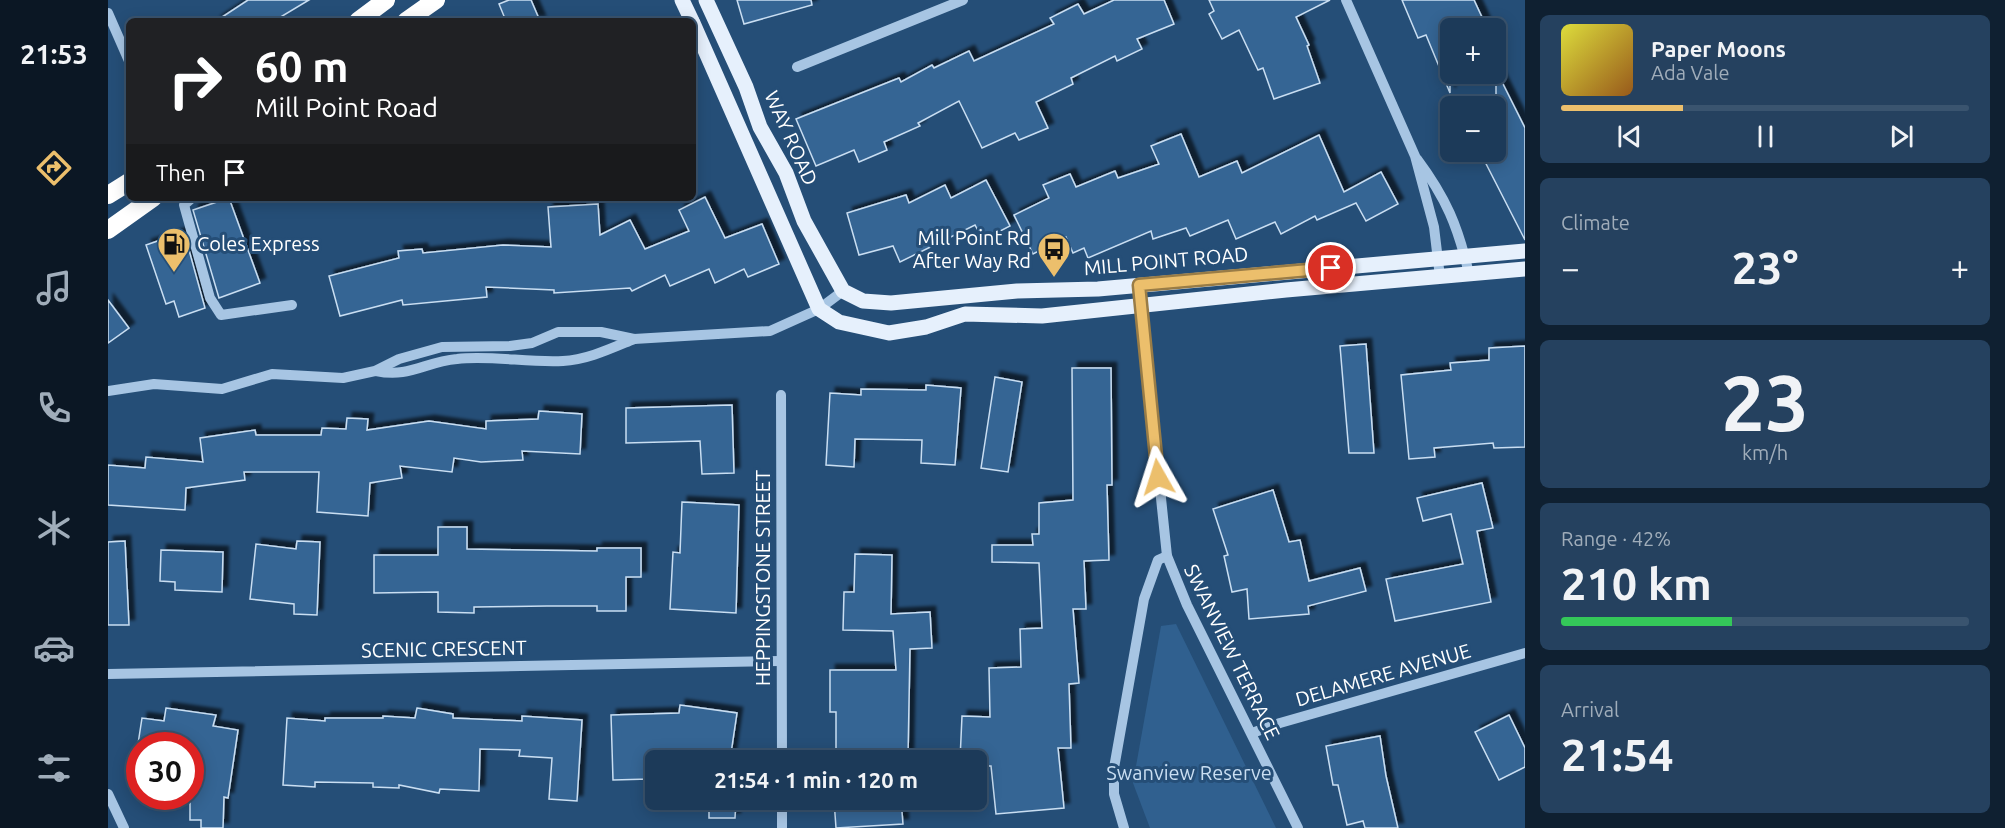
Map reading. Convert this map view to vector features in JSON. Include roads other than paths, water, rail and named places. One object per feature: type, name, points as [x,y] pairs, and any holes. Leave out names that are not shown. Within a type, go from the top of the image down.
[{"type":"highway","points":[[362,18],[386,0]]},
{"type":"highway","points":[[410,18],[436,0]]},
{"type":"highway","points":[[108,195],[126,184]]},
{"type":"highway","points":[[108,230],[149,201]]},
{"type":"main road","points":[[682,0],[691,18]]},
{"type":"main road","name":"WAY ROAD","points":[[706,0],[746,87],[760,127],[786,172],[804,220],[843,291]]},
{"type":"main road","points":[[696,29],[819,309]]},
{"type":"main road","name":"MILL POINT ROAD","points":[[843,291],[863,301],[891,303],[1017,291],[1098,289],[1525,251]]},
{"type":"main road","name":"MILL POINT ROAD","points":[[819,309],[839,322],[889,333],[927,327],[964,314],[1042,316],[1286,290],[1525,269]]},
{"type":"street","points":[[797,67],[963,0]]},
{"type":"street","points":[[1346,0],[1415,156],[1434,227],[1440,277]]},
{"type":"street","points":[[108,13],[126,54]]},
{"type":"street","points":[[1415,156],[1441,191],[1453,218],[1469,274]]},
{"type":"street","points":[[189,201],[184,205],[210,298],[221,315],[292,305]]},
{"type":"street","name":"SWANVIEW TERRACE","points":[[1139,285],[1167,556],[1179,588],[1298,828]]},
{"type":"street","points":[[108,391],[154,384],[222,389],[272,374],[343,378],[375,371],[399,359],[442,347],[518,345],[532,343],[558,332],[601,332],[634,339],[770,330],[819,309],[843,291]]},
{"type":"street","points":[[375,371],[394,375],[435,362],[459,358],[565,361],[603,351],[634,339]]},
{"type":"street","points":[[518,345],[519,361]]},
{"type":"street","name":"HEPPINGSTONE STREET","points":[[781,395],[782,750]]},
{"type":"street","name":"SWANVIEW TERRACE","points":[[1124,828],[1114,794],[1114,768],[1144,598],[1158,560],[1167,556]]},
{"type":"street","name":"DELAMERE AVENUE","points":[[1251,733],[1525,653]]},
{"type":"street","name":"SCENIC CRESCENT","points":[[108,674],[781,661]]},
{"type":"street","points":[[108,794],[124,828]]},
{"type":"street","points":[[782,810],[782,828]]},
{"type":"place","name":"Coles Express","points":[[174,273]]},
{"type":"place","name":"Mill Point Rd After Way Rd","points":[[1054,278]]},
{"type":"park label","name":"Swanview Reserve","points":[[1189,773]]}]
